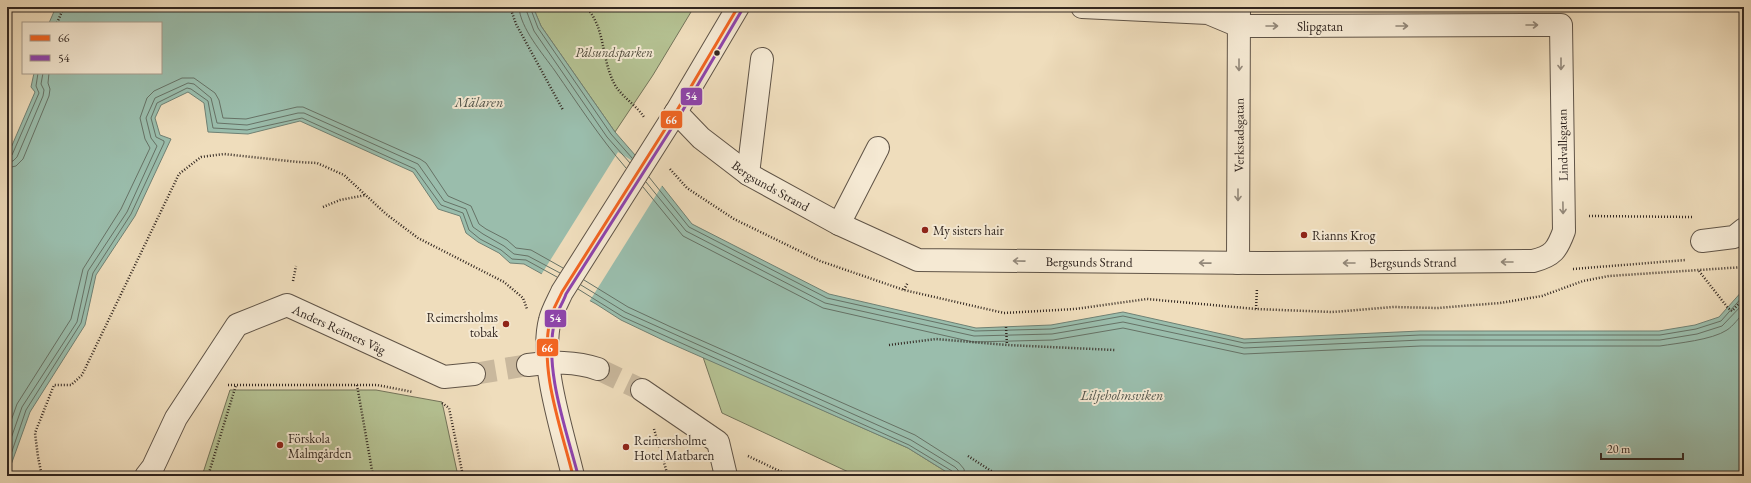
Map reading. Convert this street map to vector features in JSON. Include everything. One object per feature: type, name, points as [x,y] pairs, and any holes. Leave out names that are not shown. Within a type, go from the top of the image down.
[{"type":"street","points":[[573,476],[538,364],[546,343],[550,320],[562,292],[640,166],[676,112],[738,7]]},
{"type":"street","name":"Slipgatan","points":[[1082,7],[1208,13],[1239,16],[1561,25]]},
{"type":"street","name":"Verkstadsgatan","points":[[1238,263],[1239,16]]},
{"type":"street","name":"Lindvallsgatan","points":[[1546,258],[1558,248],[1564,231],[1561,25]]},
{"type":"street","points":[[748,174],[762,59]]},
{"type":"street","name":"Bergsunds Strand","points":[[676,112],[701,138],[748,174],[839,224],[918,260],[1238,263],[1533,261],[1546,258]]},
{"type":"street","points":[[839,224],[878,148]]},
{"type":"street","points":[[1702,241],[1734,237],[1744,229]]},
{"type":"street","name":"Anders Reimers Väg","points":[[146,476],[153,467],[176,418],[200,384],[237,325],[287,305],[444,376],[474,374]]},
{"type":"street","points":[[538,364],[570,362],[583,364],[598,369]]},
{"type":"street","points":[[645,391],[718,442],[726,476]]},
{"type":"path","points":[[57,22],[64,7]]},
{"type":"path","points":[[510,7],[516,24],[563,110]]},
{"type":"path","points":[[586,7],[592,14],[598,26],[609,70],[615,86],[638,108],[644,118]]},
{"type":"path","points":[[42,476],[35,433],[54,385],[71,386],[82,375],[179,174],[201,157],[224,154],[317,163],[344,175],[386,214],[418,238],[504,282],[523,298],[528,312]]},
{"type":"path","points":[[323,207],[340,200],[366,195]]},
{"type":"path","points":[[1588,216],[1692,217]]},
{"type":"path","points":[[1575,268],[1689,260],[1702,241]]},
{"type":"path","points":[[1699,271],[1732,311],[1744,298]]},
{"type":"path","points":[[1256,309],[1257,295]]},
{"type":"path","points":[[1006,326],[1007,345]]},
{"type":"path","points":[[889,345],[936,339],[1007,345],[1115,350]]},
{"type":"path","points":[[432,396],[444,376]]},
{"type":"path","points":[[200,384],[377,385],[432,396],[449,408],[463,476]]},
{"type":"path","points":[[208,476],[236,385]]},
{"type":"path","points":[[356,385],[373,476]]},
{"type":"path","points":[[645,391],[648,409],[668,476]]},
{"type":"path","points":[[718,442],[790,476]]},
{"type":"path","points":[[968,456],[999,476]]},
{"type":"green space","name":"Pålsundsparken","points":[[533,7],[694,7],[653,75],[615,132],[541,26]]},
{"type":"green space","points":[[703,357],[908,448],[953,476],[857,476],[722,413]]},
{"type":"green space","points":[[230,390],[376,390],[442,402],[458,476],[202,476]]},
{"type":"water","name":"Liljeholmsviken","points":[[56,7],[533,7],[541,26],[615,132],[662,186],[692,224],[829,294],[976,328],[1051,325],[1123,312],[1244,339],[1420,331],[1659,331],[1695,325],[1719,317],[1744,289],[1744,476],[953,476],[908,448],[665,341],[621,320],[596,304],[524,264],[510,263],[499,253],[478,242],[466,233],[460,216],[438,209],[413,172],[300,121],[248,134],[208,132],[204,103],[188,92],[161,105],[155,118],[160,135],[171,139],[135,216],[96,275],[85,325],[30,412],[7,476],[7,157],[35,92],[31,87],[34,74],[162,74],[162,22],[49,22]]},
{"type":"pier","points":[[618,152],[655,175],[663,184],[589,302],[541,275]]},
{"type":"tunnel","points":[[474,374],[528,365]]},
{"type":"tunnel","points":[[598,369],[642,390]]},
{"type":"transit line","name":"66","points":[[573,476],[549,379],[547,339],[552,313],[562,292],[676,112],[738,7]]},
{"type":"transit line","name":"54","points":[[578,475],[562,418],[554,378],[552,338],[556,317],[566,294],[680,115],[742,10]]},
{"type":"place","name":"My sisters hair","points":[[925,230]]},
{"type":"place","name":"Rianns Krog","points":[[1304,235]]},
{"type":"place","name":"Reimersholms tobak","points":[[506,324]]},
{"type":"place","name":"Förskola Malmgården","points":[[280,445]]},
{"type":"place","name":"Reimersholme Hotel Matbaren","points":[[626,447]]},
{"type":"water label","name":"Mälaren","points":[[479,102]]}]
